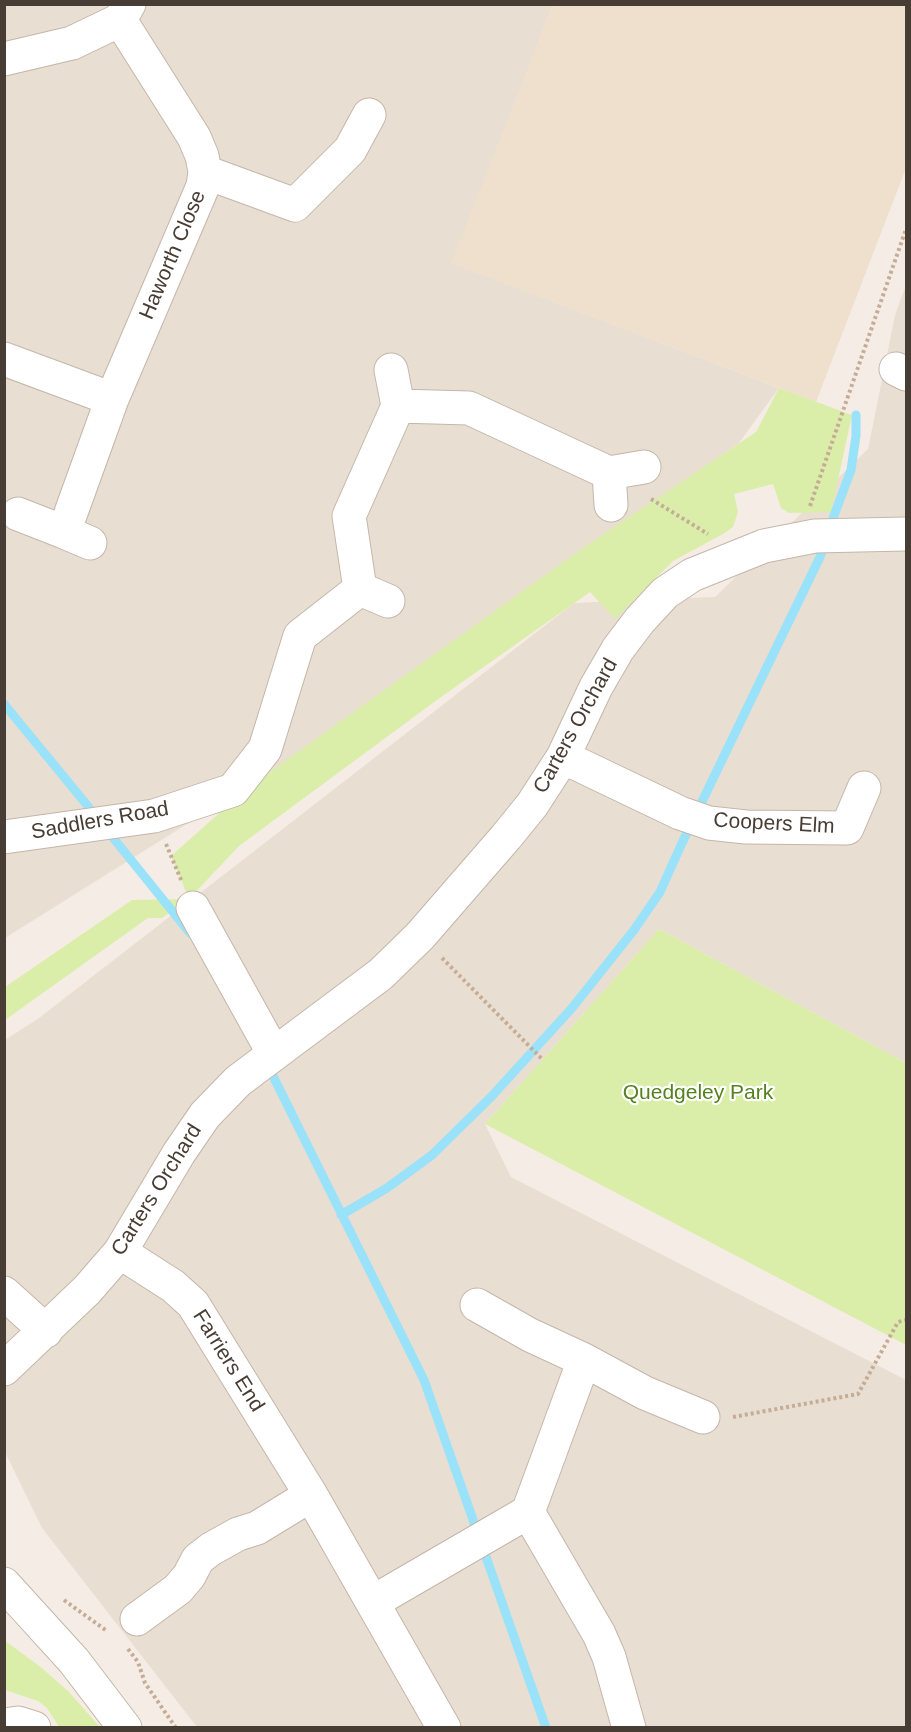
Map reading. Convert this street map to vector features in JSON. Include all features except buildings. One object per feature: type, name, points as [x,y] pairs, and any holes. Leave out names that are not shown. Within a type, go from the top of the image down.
[{"type":"street","points":[[4,59],[72,43],[124,12]]},
{"type":"street","name":"Haworth Close","points":[[18,514],[77,537],[112,399],[203,186],[205,172],[202,156],[194,137],[124,12]]},
{"type":"street","points":[[205,172],[295,205],[350,150],[369,115]]},
{"type":"street","points":[[4,359],[112,399]]},
{"type":"street","points":[[391,370],[398,406],[469,408],[610,489],[644,467]]},
{"type":"street","name":"Saddlers Road","points":[[4,837],[154,816],[233,790],[266,749],[300,636],[374,595],[349,516],[398,406]]},
{"type":"street","name":"Carters Orchard","points":[[4,1369],[87,1290],[120,1252],[179,1153],[205,1115],[238,1081],[381,974],[420,936],[506,837],[532,805],[563,757],[618,649],[665,593],[692,575],[764,546],[819,536],[906,534]]},
{"type":"street","name":"Coopers Elm","points":[[563,757],[694,818],[746,827],[847,828],[864,788]]},
{"type":"street","points":[[192,908],[274,1054]]},
{"type":"street","name":"Farriers End","points":[[120,1252],[173,1286],[193,1304],[311,1495],[444,1728]]},
{"type":"street","points":[[4,1293],[46,1331]]},
{"type":"street","points":[[477,1305],[530,1335],[584,1360],[645,1393],[702,1418]]},
{"type":"street","points":[[373,1602],[528,1512],[584,1360]]},
{"type":"street","points":[[124,1633],[178,1589],[189,1576],[198,1559],[211,1549],[238,1533],[257,1528],[311,1495]]},
{"type":"street","points":[[528,1512],[599,1634],[609,1657],[629,1728]]},
{"type":"street","points":[[4,1584],[74,1661],[125,1728]]},
{"type":"street","points":[[4,1614],[74,1661]]},
{"type":"street","points":[[4,1725],[18,1723],[34,1728]]},
{"type":"path","points":[[819,536],[842,420],[906,229]]},
{"type":"path","points":[[610,489],[742,555]]},
{"type":"path","points":[[154,816],[192,908]]},
{"type":"path","points":[[420,936],[542,1059]]},
{"type":"path","points":[[737,1416],[858,1394],[898,1322],[906,1320]]},
{"type":"path","points":[[55,1594],[100,1625],[124,1633],[145,1683],[176,1728]]},
{"type":"shaded area","points":[[5,5],[553,5],[452,263],[779,388],[739,443],[267,774],[5,938]]},
{"type":"shaded area","points":[[553,5],[906,5],[906,168],[816,402],[451,263]]},
{"type":"shaded area","points":[[906,285],[906,1063],[659,929],[485,1124],[511,1177],[906,1380],[906,1727],[197,1727],[42,1528],[5,1452],[5,1040],[39,1018],[574,603],[715,597],[868,449],[895,315]]},
{"type":"green space","points":[[779,388],[852,415],[831,512],[789,513],[781,508],[773,484],[734,494],[738,512],[733,527],[673,561],[615,619],[590,592],[441,697],[239,846],[189,899],[171,856],[225,808],[267,774],[583,548],[756,432]]},
{"type":"green space","points":[[189,899],[162,918],[148,918],[5,1020],[5,987],[132,900]]},
{"type":"green space","name":"Quedgeley Park","points":[[659,929],[906,1063],[906,1345],[485,1124]]},
{"type":"green space","points":[[4,1640],[42,1668],[69,1692],[100,1727],[59,1727],[47,1708],[38,1701],[5,1690]]},
{"type":"waterway","points":[[829,529],[851,470],[856,436],[856,415]]},
{"type":"waterway","points":[[341,1215],[387,1188],[432,1155],[491,1097],[572,1008],[634,930],[660,892],[820,557],[825,542]]},
{"type":"waterway","points":[[4,704],[96,816]]},
{"type":"waterway","points":[[106,829],[190,933]]},
{"type":"waterway","points":[[268,1066],[424,1380],[546,1728]]}]
